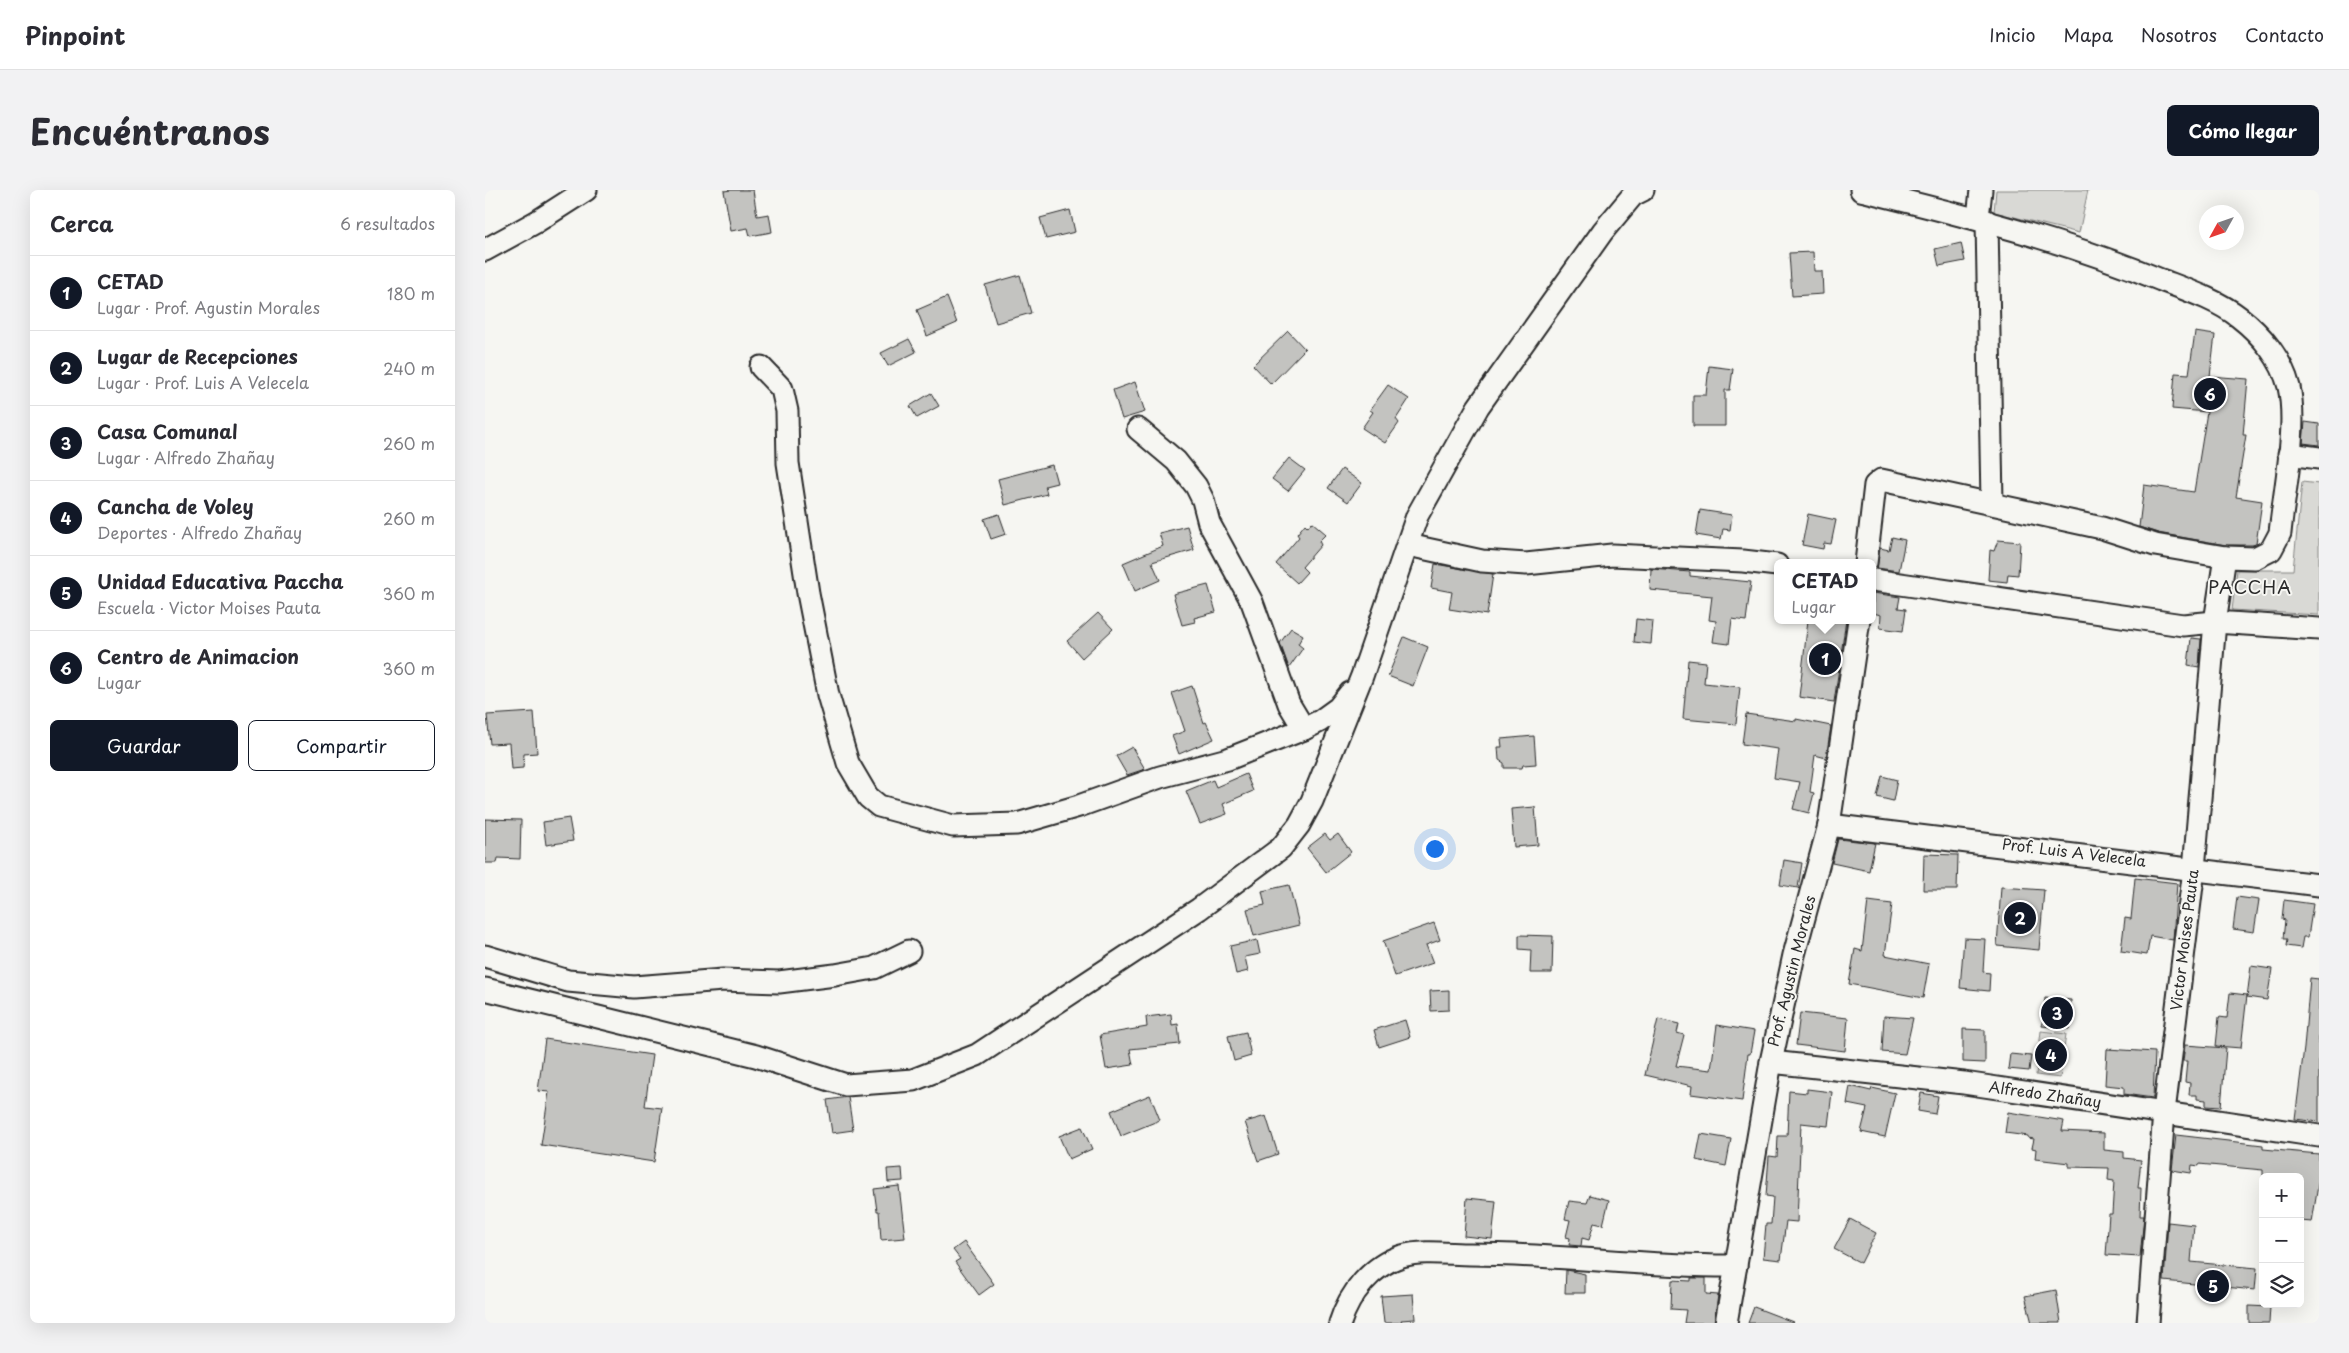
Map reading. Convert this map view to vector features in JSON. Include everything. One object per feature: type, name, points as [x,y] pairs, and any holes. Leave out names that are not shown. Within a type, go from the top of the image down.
[{"type":"street","points":[[485,250],[536,222],[586,190]]},
{"type":"street","points":[[1861,190],[1983,220],[2114,260],[2200,296],[2238,316],[2263,339],[2279,363],[2289,386],[2291,413],[2289,454],[2279,534],[2271,550],[2255,558],[2225,557],[2155,545],[2102,528],[1992,502],[1881,480],[1875,485],[1866,559]]},
{"type":"street","points":[[1981,190],[1992,502]]},
{"type":"street","points":[[485,988],[756,1056],[846,1085],[913,1080],[977,1055],[1199,909],[1281,848],[1299,825],[1312,801],[1362,676],[1417,516],[1478,407],[1603,231],[1636,192]]},
{"type":"street","points":[[761,366],[782,389],[787,411],[788,463],[808,594],[828,695],[848,763],[867,797],[879,806],[953,826],[1017,824],[1079,806],[1160,777],[1228,759],[1304,729],[1320,722],[1339,708],[1362,676]]},
{"type":"street","points":[[1138,429],[1176,461],[1196,486],[1213,531],[1252,602],[1289,704],[1304,729]]},
{"type":"street","points":[[2289,454],[2319,458]]},
{"type":"street","points":[[1408,545],[1482,561],[1525,564],[1612,555],[1743,561],[1774,565]]},
{"type":"street","name":"Victor Moises Pauta","points":[[2148,1323],[2164,1112],[2194,869],[2215,622],[2225,557]]},
{"type":"street","points":[[1876,580],[2183,625],[2215,622],[2319,629]]},
{"type":"street","name":"Prof. Agustin Morales","points":[[1726,1323],[1771,1062],[1794,954],[1829,825],[1858,624]]},
{"type":"street","name":"Prof. Luis A Velecela","points":[[1829,825],[2319,884]]},
{"type":"street","points":[[485,956],[568,981],[635,987],[723,980],[779,982],[835,976],[874,968],[909,951]]},
{"type":"street","name":"Alfredo Zhañay","points":[[1771,1062],[1964,1083],[2319,1136]]},
{"type":"street","points":[[1340,1323],[1357,1289],[1371,1274],[1388,1262],[1411,1254],[1506,1254],[1700,1266],[1736,1266]]},
{"type":"shaded area","points":[[1996,190],[2088,190],[2079,233],[1994,212]]},
{"type":"shaded area","points":[[2302,482],[2319,484],[2319,615],[2232,610],[2237,570],[2293,570]]},
{"type":"shaded area","points":[[2041,1031],[2066,1034],[2060,1078],[2036,1075]]},
{"type":"building","points":[[753,190],[757,216],[769,214],[772,232],[750,236],[748,228],[731,231],[724,191]]},
{"type":"building","points":[[1070,210],[1075,232],[1046,239],[1040,218]]},
{"type":"building","points":[[1961,243],[1965,261],[1939,266],[1935,249]]},
{"type":"building","points":[[1813,252],[1814,271],[1822,271],[1823,294],[1792,296],[1789,253]]},
{"type":"building","points":[[1020,275],[1031,313],[996,323],[985,285]]},
{"type":"building","points":[[947,297],[957,323],[927,336],[917,310]]},
{"type":"building","points":[[1288,331],[1305,349],[1271,384],[1253,365]]},
{"type":"building","points":[[2195,332],[2215,335],[2210,376],[2248,379],[2243,435],[2246,435],[2236,497],[2262,501],[2256,544],[2226,545],[2158,533],[2139,527],[2144,485],[2194,492],[2207,412],[2172,409],[2175,373],[2189,374]]},
{"type":"building","points":[[909,339],[916,352],[888,366],[881,353]]},
{"type":"building","points":[[1709,366],[1733,369],[1730,390],[1725,390],[1725,426],[1693,426],[1693,395],[1706,395]]},
{"type":"building","points":[[1135,382],[1145,412],[1122,419],[1113,390]]},
{"type":"building","points":[[1388,385],[1409,399],[1396,419],[1399,423],[1385,443],[1362,428],[1373,412],[1370,410]]},
{"type":"building","points":[[931,393],[939,406],[917,418],[910,406]]},
{"type":"building","points":[[2305,422],[2319,424],[2319,445],[2303,443]]},
{"type":"building","points":[[1289,458],[1305,470],[1288,491],[1272,479]]},
{"type":"building","points":[[1052,465],[1057,483],[1045,486],[1047,494],[1005,505],[998,479]]},
{"type":"building","points":[[1342,469],[1362,483],[1348,502],[1328,488]]},
{"type":"building","points":[[1700,510],[1732,515],[1730,530],[1723,529],[1721,539],[1696,535]]},
{"type":"building","points":[[999,514],[1006,534],[991,539],[984,519]]},
{"type":"building","points":[[1808,514],[1836,520],[1831,544],[1824,543],[1823,549],[1802,545]]},
{"type":"building","points":[[1312,522],[1326,534],[1319,541],[1321,545],[1302,567],[1307,572],[1297,583],[1276,564],[1299,537],[1297,534],[1305,524],[1308,527]]},
{"type":"building","points":[[1187,526],[1194,550],[1152,562],[1160,580],[1135,591],[1123,563],[1163,546],[1159,533]]},
{"type":"building","points":[[1892,537],[1905,540],[1899,571],[1877,568],[1880,548],[1889,550]]},
{"type":"building","points":[[1998,540],[2020,542],[2018,575],[2008,574],[2007,582],[1988,580],[1990,550],[1994,551]]},
{"type":"building","points":[[1435,564],[1493,574],[1487,615],[1449,609],[1452,592],[1431,588]]},
{"type":"building","points":[[1651,569],[1690,572],[1690,576],[1751,582],[1746,621],[1732,619],[1729,644],[1713,642],[1716,621],[1709,620],[1712,596],[1650,590]]},
{"type":"building","points":[[1208,585],[1216,612],[1194,618],[1195,622],[1182,625],[1173,594]]},
{"type":"building","points":[[1876,593],[1900,597],[1898,608],[1906,609],[1903,631],[1880,628],[1881,615],[1876,614]]},
{"type":"building","points":[[1098,613],[1113,629],[1082,658],[1067,641]]},
{"type":"building","points":[[1636,619],[1653,621],[1651,644],[1634,642]]},
{"type":"building","points":[[1808,624],[1845,624],[1834,702],[1799,697]]},
{"type":"building","points":[[1291,628],[1303,635],[1298,644],[1303,648],[1289,668],[1280,643]]},
{"type":"building","points":[[1404,637],[1428,647],[1413,686],[1388,676]]},
{"type":"building","points":[[2191,638],[2201,639],[2199,667],[2188,665]]},
{"type":"building","points":[[1688,660],[1706,662],[1704,683],[1740,687],[1736,724],[1683,719]]},
{"type":"building","points":[[1192,686],[1204,723],[1206,722],[1214,739],[1179,754],[1172,736],[1185,731],[1172,693]]},
{"type":"building","points":[[534,712],[537,753],[524,754],[523,768],[511,769],[509,743],[490,744],[487,715]]},
{"type":"building","points":[[1746,714],[1796,721],[1796,719],[1831,726],[1826,758],[1815,755],[1810,792],[1814,793],[1809,813],[1793,809],[1800,782],[1774,778],[1778,749],[1742,744]]},
{"type":"building","points":[[1534,736],[1536,764],[1523,765],[1522,768],[1504,768],[1504,763],[1499,760],[1498,747],[1502,747],[1501,739]]},
{"type":"building","points":[[1132,747],[1145,769],[1127,775],[1116,756]]},
{"type":"building","points":[[1246,774],[1253,791],[1223,804],[1227,814],[1200,824],[1186,791],[1213,780],[1216,787]]},
{"type":"building","points":[[1882,776],[1897,780],[1893,801],[1877,797]]},
{"type":"building","points":[[1535,807],[1538,845],[1514,847],[1511,809]]},
{"type":"building","points":[[569,818],[573,841],[546,845],[543,822]]},
{"type":"building","points":[[485,819],[521,820],[520,859],[498,858],[497,863],[485,863]]},
{"type":"building","points":[[1325,834],[1330,840],[1338,834],[1351,852],[1326,872],[1307,848]]},
{"type":"building","points":[[1838,839],[1875,843],[1869,871],[1832,863]]},
{"type":"building","points":[[1924,854],[1958,855],[1957,890],[1923,890]]},
{"type":"building","points":[[1784,860],[1802,863],[1798,888],[1780,885]]},
{"type":"building","points":[[2135,878],[2177,883],[2173,940],[2150,936],[2147,955],[2121,951],[2125,918],[2131,919]]},
{"type":"building","points":[[1289,885],[1299,925],[1254,936],[1247,909],[1265,905],[1262,891]]},
{"type":"building","points":[[2001,887],[2044,890],[2039,950],[1997,946]]},
{"type":"building","points":[[2237,897],[2259,900],[2254,932],[2233,929]]},
{"type":"building","points":[[2284,900],[2313,904],[2308,937],[2303,937],[2301,948],[2286,946],[2287,939],[2283,939],[2285,920],[2282,919]]},
{"type":"building","points":[[1868,901],[1892,904],[1885,955],[1929,964],[1923,998],[1849,984],[1855,949],[1862,951]]},
{"type":"building","points":[[1434,923],[1440,940],[1426,945],[1433,963],[1395,976],[1383,941]]},
{"type":"building","points":[[1519,935],[1553,936],[1552,973],[1530,973],[1531,950],[1519,949]]},
{"type":"building","points":[[1964,938],[1985,939],[1983,972],[1990,973],[1989,991],[1960,988]]},
{"type":"building","points":[[1257,940],[1260,954],[1245,957],[1248,971],[1236,974],[1230,946]]},
{"type":"building","points":[[2251,966],[2272,969],[2267,1000],[2247,997]]},
{"type":"building","points":[[2310,978],[2319,979],[2319,1122],[2295,1119]]},
{"type":"building","points":[[1449,990],[1449,1010],[1431,1011],[1430,991]]},
{"type":"building","points":[[2230,993],[2247,995],[2241,1048],[2216,1046],[2219,1017],[2227,1018]]},
{"type":"building","points":[[2045,998],[2071,1000],[2069,1029],[2042,1026]]},
{"type":"building","points":[[1800,1013],[1848,1018],[1845,1051],[1796,1045]]},
{"type":"building","points":[[1171,1014],[1172,1025],[1178,1024],[1180,1044],[1130,1049],[1133,1065],[1106,1069],[1100,1035],[1147,1027],[1146,1017]]},
{"type":"building","points":[[1884,1016],[1913,1018],[1905,1054],[1882,1052]]},
{"type":"building","points":[[1658,1019],[1679,1024],[1677,1033],[1684,1035],[1676,1066],[1711,1070],[1717,1025],[1754,1031],[1750,1054],[1748,1054],[1742,1101],[1691,1094],[1692,1086],[1645,1075]]},
{"type":"building","points":[[1405,1020],[1410,1037],[1379,1047],[1374,1030]]},
{"type":"building","points":[[1963,1029],[1985,1030],[1985,1063],[1963,1062]]},
{"type":"building","points":[[1246,1032],[1251,1056],[1234,1061],[1228,1036]]},
{"type":"building","points":[[545,1039],[652,1055],[645,1106],[662,1108],[654,1162],[541,1145],[549,1092],[538,1091]]},
{"type":"building","points":[[2185,1045],[2226,1048],[2221,1107],[2206,1106],[2206,1100],[2197,1099],[2197,1095],[2189,1095],[2190,1083],[2185,1082],[2187,1061],[2183,1061]]},
{"type":"building","points":[[2107,1049],[2155,1052],[2153,1098],[2124,1094],[2124,1087],[2105,1085]]},
{"type":"building","points":[[2010,1054],[2031,1056],[2029,1071],[2008,1069]]},
{"type":"building","points":[[1850,1086],[1871,1091],[1872,1088],[1895,1093],[1885,1137],[1861,1132],[1867,1108],[1847,1104]]},
{"type":"building","points":[[1807,1089],[1832,1092],[1828,1126],[1801,1123],[1797,1222],[1786,1221],[1781,1260],[1763,1258],[1766,1224],[1771,1224],[1773,1197],[1766,1196],[1769,1156],[1777,1157],[1778,1136],[1787,1136],[1789,1091],[1807,1093]]},
{"type":"building","points":[[1921,1093],[1938,1096],[1935,1114],[1918,1111]]},
{"type":"building","points":[[1150,1095],[1160,1120],[1121,1136],[1111,1111]]},
{"type":"building","points":[[848,1097],[853,1130],[832,1133],[827,1100]]},
{"type":"building","points":[[2008,1112],[2064,1121],[2062,1131],[2104,1133],[2104,1150],[2124,1152],[2124,1158],[2141,1160],[2138,1188],[2141,1188],[2140,1216],[2144,1216],[2140,1257],[2106,1255],[2109,1214],[2112,1214],[2114,1181],[2108,1180],[2109,1168],[2069,1167],[2069,1163],[2035,1159],[2036,1149],[2032,1148],[2034,1139],[2028,1138],[2028,1136],[2005,1133]]},
{"type":"building","points":[[1266,1116],[1278,1154],[1258,1161],[1245,1122]]},
{"type":"building","points":[[1082,1127],[1092,1149],[1069,1159],[1059,1136]]},
{"type":"building","points":[[1701,1134],[1731,1139],[1726,1166],[1696,1160]]},
{"type":"building","points":[[2176,1135],[2263,1145],[2263,1149],[2319,1154],[2319,1179],[2312,1222],[2304,1221],[2304,1173],[2263,1173],[2263,1170],[2199,1164],[2199,1166],[2192,1165],[2191,1173],[2172,1170]]},
{"type":"building","points":[[902,1168],[903,1181],[888,1182],[887,1169]]},
{"type":"building","points":[[899,1186],[905,1238],[881,1240],[879,1211],[877,1211],[874,1189]]},
{"type":"building","points":[[1590,1195],[1609,1200],[1603,1225],[1594,1223],[1589,1240],[1582,1238],[1581,1246],[1569,1245],[1570,1238],[1566,1237],[1570,1220],[1565,1219],[1569,1201],[1587,1203]]},
{"type":"building","points":[[1467,1198],[1496,1201],[1492,1239],[1464,1236]]},
{"type":"building","points":[[1850,1219],[1876,1233],[1861,1263],[1834,1249]]},
{"type":"building","points":[[2168,1222],[2194,1225],[2191,1262],[2257,1268],[2255,1290],[2164,1281]]},
{"type":"building","points":[[964,1242],[994,1284],[979,1295],[955,1262],[960,1259],[953,1250]]},
{"type":"building","points":[[1566,1270],[1585,1274],[1585,1293],[1565,1293]]},
{"type":"building","points":[[1691,1278],[1706,1278],[1706,1294],[1718,1295],[1714,1323],[1684,1323],[1686,1310],[1671,1309],[1672,1280],[1691,1281]]},
{"type":"building","points":[[2056,1290],[2061,1323],[2032,1323],[2025,1296]]},
{"type":"building","points":[[1413,1294],[1415,1319],[1401,1320],[1402,1323],[1384,1323],[1381,1296]]},
{"type":"building","points":[[2249,1306],[2270,1308],[2269,1323],[2249,1323]]},
{"type":"building","points":[[1754,1307],[1793,1322],[1793,1323],[1748,1323]]},
{"type":"place","name":"Centro de Animacion","points":[[2210,394]]},
{"type":"place","name":"CETAD","points":[[1825,659]]},
{"type":"place","name":"Lugar de Recepciones","points":[[2020,918]]},
{"type":"place","name":"Casa Comunal","points":[[2057,1013]]},
{"type":"place","name":"Cancha de Voley","points":[[2051,1055]]},
{"type":"place","name":"Unidad Educativa Paccha","points":[[2213,1286]]},
{"type":"district","name":"PACCHA","points":[[2250,588]]}]
